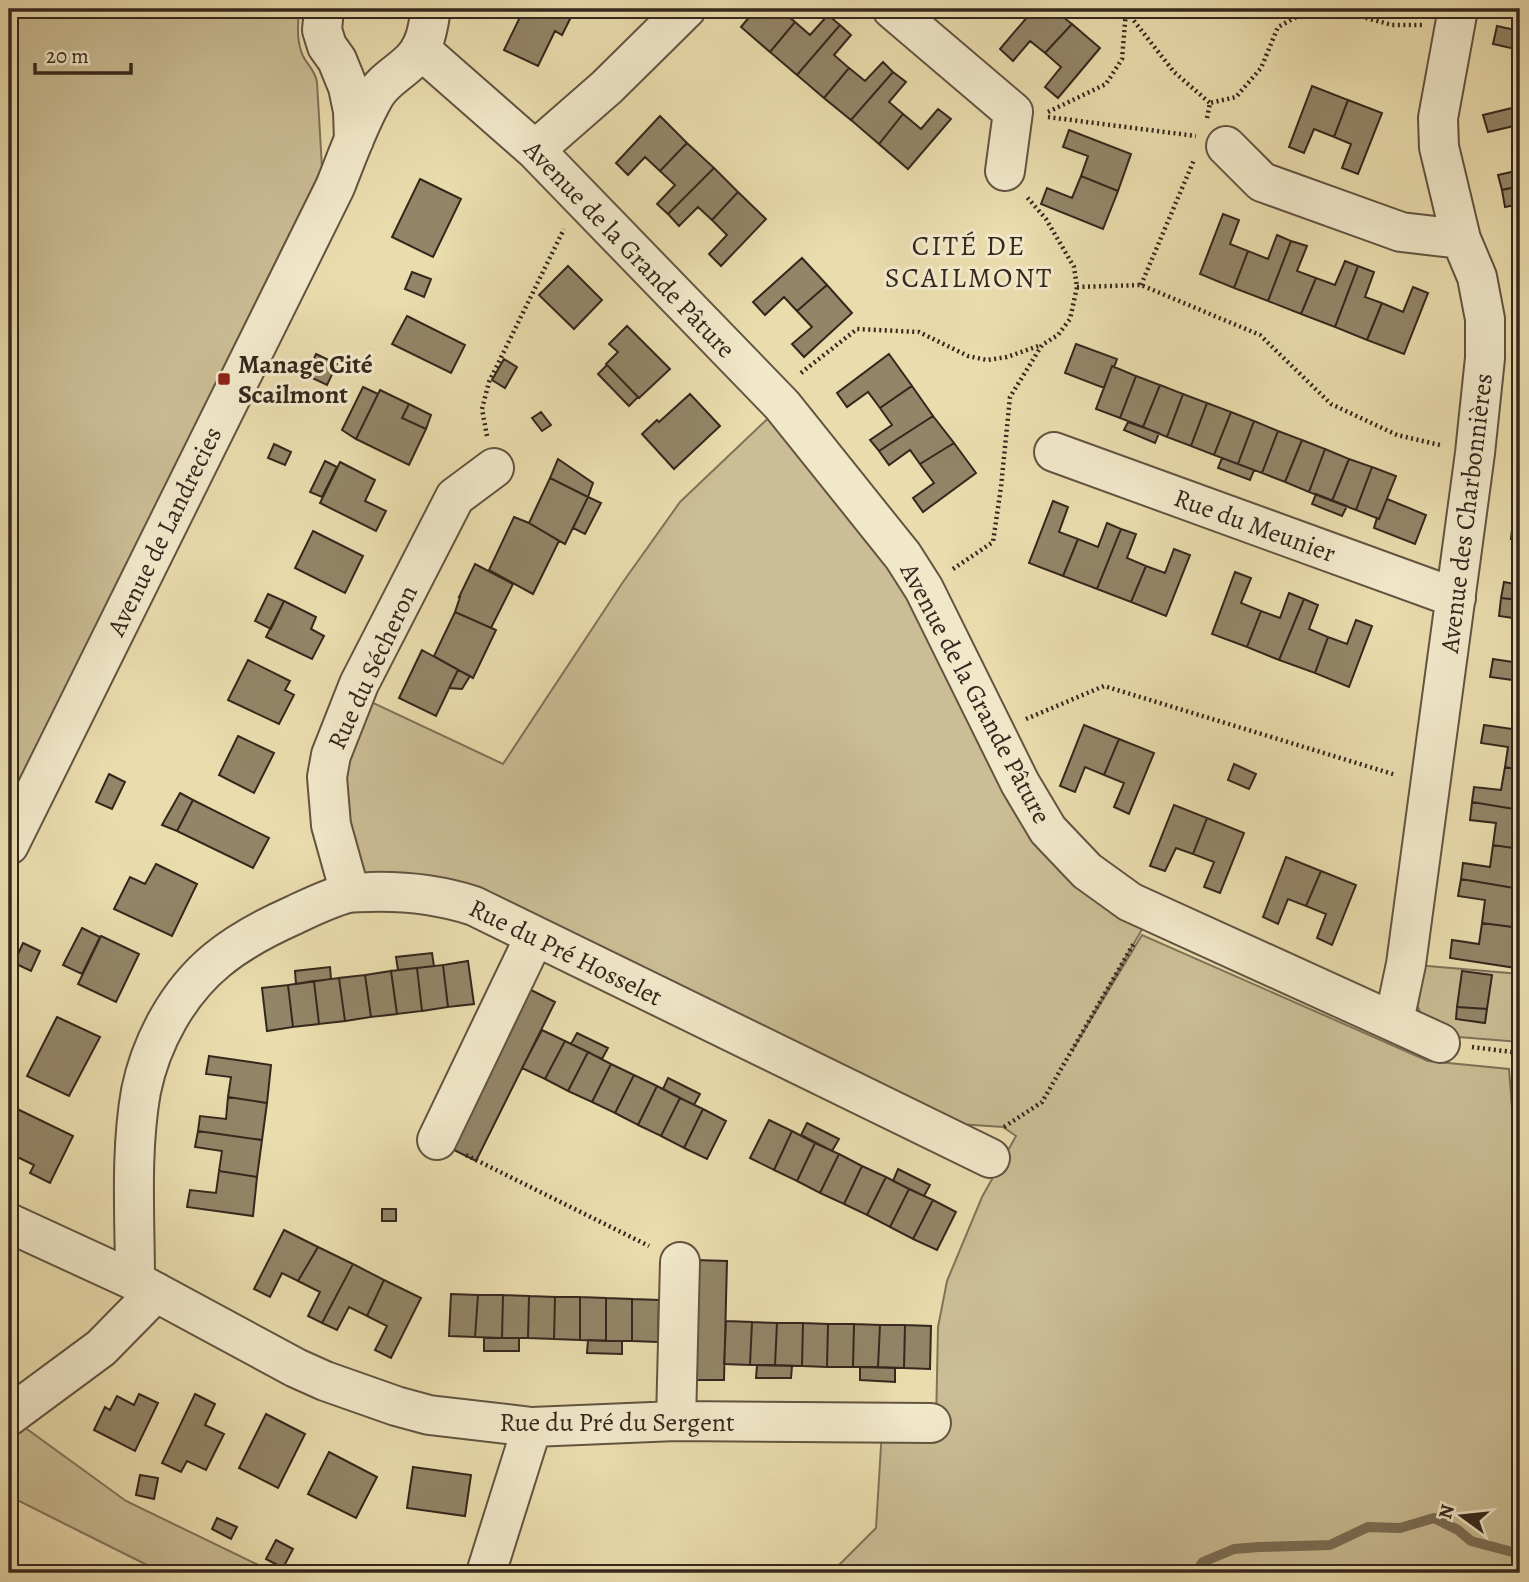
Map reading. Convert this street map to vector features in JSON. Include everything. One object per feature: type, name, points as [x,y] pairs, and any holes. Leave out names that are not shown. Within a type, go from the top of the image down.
[{"type":"street","points":[[324,9],[322,30],[348,87],[354,140]]},
{"type":"street","points":[[535,149],[607,86],[686,9]]},
{"type":"street","points":[[892,9],[1013,112],[1005,171]]},
{"type":"street","name":"Avenue des Charbonnières","points":[[1394,1021],[1406,964],[1475,453],[1485,358],[1485,319],[1477,277],[1461,239],[1440,147],[1438,118],[1456,17]]},
{"type":"street","points":[[337,60],[351,70],[368,75],[385,75],[421,34]]},
{"type":"street","name":"Avenue de la Grande Pâture","points":[[421,34],[773,395],[889,538],[924,589],[1020,783],[1048,830],[1087,871],[1130,902],[1440,1042]]},
{"type":"street","name":"Avenue de Landrecies","points":[[9,845],[335,187],[374,96],[421,34]]},
{"type":"street","points":[[1215,142],[1262,182],[1401,232],[1461,239]]},
{"type":"street","name":"Rue du Meunier","points":[[1054,452],[1456,598]]},
{"type":"street","name":"Rue du Sécheron","points":[[350,892],[331,825],[327,776],[331,755],[359,684],[455,497],[494,468]]},
{"type":"street","name":"Rue du Pré Hosselet","points":[[146,1287],[135,1158],[137,1123],[142,1090],[164,1026],[192,984],[216,960],[248,938],[281,921],[316,904],[350,892],[439,897],[474,906],[981,1154]]},
{"type":"street","points":[[437,1140],[535,936]]},
{"type":"street","name":"Rue du Pré du Sergent","points":[[9,1223],[146,1287],[324,1381],[429,1415],[533,1427],[676,1421],[932,1423]]},
{"type":"street","points":[[676,1421],[680,1262]]},
{"type":"street","points":[[9,1416],[101,1348],[146,1287]]},
{"type":"street","points":[[486,1573],[533,1427]]},
{"type":"path","points":[[1115,9],[1174,16],[1194,9]]},
{"type":"path","points":[[1210,103],[1236,97],[1261,68],[1278,27],[1311,9]]},
{"type":"path","points":[[1334,9],[1392,24],[1456,17]]},
{"type":"path","points":[[1126,11],[1174,72],[1210,103],[1215,142],[1171,212],[1142,285]]},
{"type":"path","points":[[1126,11],[1122,59],[1106,84],[1041,116],[1215,142]]},
{"type":"path","points":[[773,395],[857,329],[919,332],[968,356],[987,360],[1007,357],[1042,345],[1058,335],[1070,319],[1077,286],[1074,267],[1046,219],[1005,171]]},
{"type":"path","points":[[494,468],[482,409],[489,382],[580,197]]},
{"type":"path","points":[[1077,286],[1142,285],[1260,335],[1331,404],[1397,435],[1475,453]]},
{"type":"path","points":[[924,589],[993,542],[1010,397],[1042,345]]},
{"type":"path","points":[[996,731],[1104,686],[1430,786]]},
{"type":"path","points":[[981,1154],[1042,1102],[1152,912]]},
{"type":"path","points":[[1440,1042],[1520,1053]]},
{"type":"path","points":[[437,1140],[680,1262]]},
{"type":"shaded area","points":[[9,9],[299,9],[299,44],[317,82],[322,168],[9,802]]},
{"type":"shaded area","points":[[782,405],[875,520],[1020,783],[1152,912],[1072,1051],[1142,935],[1428,1061],[1509,1069],[1515,1146],[1516,1052],[1520,1053],[1520,1573],[831,1573],[876,1528],[882,1430],[936,1425],[938,1327],[947,1281],[982,1197],[1016,1136],[1003,1127],[943,1123],[363,873],[353,863],[341,747],[365,699],[503,764],[623,582],[680,502]]},
{"type":"shaded area","points":[[1416,965],[1520,974],[1520,1042],[1446,1036],[1421,1014],[1415,1001]]},
{"type":"shaded area","points":[[9,1416],[126,1501],[275,1573],[163,1573],[9,1496]]},
{"type":"building","points":[[524,9],[575,9],[562,35],[555,31],[538,66],[504,50]]},
{"type":"building","points":[[756,9],[779,9],[795,22],[770,52],[741,27]]},
{"type":"building","points":[[1034,9],[1053,9],[1072,24],[1045,53],[1030,41],[1013,61],[1000,49]]},
{"type":"building","points":[[828,15],[840,25],[797,75],[770,52],[795,22],[810,35]]},
{"type":"building","points":[[1072,24],[1100,48],[1058,98],[1045,87],[1061,67],[1045,53]]},
{"type":"building","points":[[840,25],[851,35],[834,55],[849,68],[824,98],[797,75]]},
{"type":"building","points":[[1497,26],[1520,31],[1520,50],[1493,44]]},
{"type":"building","points":[[883,62],[893,72],[851,120],[824,98],[849,68],[865,81]]},
{"type":"building","points":[[893,72],[906,82],[889,102],[903,114],[879,144],[851,120]]},
{"type":"building","points":[[1312,86],[1348,100],[1334,137],[1314,129],[1304,153],[1289,147]]},
{"type":"building","points":[[1348,100],[1382,113],[1358,174],[1342,168],[1351,144],[1334,137]]},
{"type":"building","points":[[1520,106],[1520,146],[1514,126],[1488,132],[1483,115]]},
{"type":"building","points":[[938,109],[951,119],[908,169],[879,144],[903,114],[921,129]]},
{"type":"building","points":[[660,116],[687,143],[660,171],[645,157],[628,175],[616,163]]},
{"type":"building","points":[[1069,130],[1131,154],[1118,191],[1081,176],[1088,156],[1063,147]]},
{"type":"building","points":[[687,143],[714,168],[668,214],[657,204],[675,185],[660,171]]},
{"type":"building","points":[[714,168],[738,192],[712,220],[698,207],[679,226],[668,214]]},
{"type":"building","points":[[1520,170],[1520,186],[1502,190],[1498,175]]},
{"type":"building","points":[[1081,176],[1118,191],[1103,229],[1041,204],[1047,188],[1072,198]]},
{"type":"building","points":[[420,179],[461,199],[433,257],[392,237]]},
{"type":"building","points":[[1520,186],[1520,204],[1505,207],[1502,190]]},
{"type":"building","points":[[738,192],[766,219],[721,266],[709,254],[727,235],[712,220]]},
{"type":"building","points":[[1223,214],[1239,220],[1230,244],[1248,251],[1234,288],[1200,274]]},
{"type":"building","points":[[1277,235],[1291,241],[1268,301],[1234,288],[1248,251],[1268,259]]},
{"type":"building","points":[[1291,241],[1307,246],[1297,271],[1316,278],[1301,314],[1268,301]]},
{"type":"building","points":[[802,258],[827,285],[797,311],[784,297],[765,315],[753,302]]},
{"type":"building","points":[[1345,261],[1358,266],[1335,327],[1301,314],[1316,278],[1335,285]]},
{"type":"building","points":[[568,266],[602,300],[574,329],[539,295]]},
{"type":"building","points":[[1358,266],[1374,272],[1365,297],[1382,303],[1367,340],[1335,327]]},
{"type":"building","points":[[412,272],[431,279],[424,297],[405,289]]},
{"type":"building","points":[[827,285],[852,313],[804,357],[792,344],[812,327],[797,311]]},
{"type":"building","points":[[1413,287],[1428,293],[1404,354],[1367,340],[1382,303],[1403,312]]},
{"type":"building","points":[[407,316],[465,345],[451,373],[392,344]]},
{"type":"building","points":[[627,326],[670,369],[639,398],[606,364],[618,352],[609,344]]},
{"type":"building","points":[[1076,344],[1117,359],[1104,388],[1065,373]]},
{"type":"building","points":[[316,354],[337,364],[327,385],[306,375]]},
{"type":"building","points":[[889,354],[912,386],[880,408],[868,392],[847,407],[837,393]]},
{"type":"building","points":[[504,359],[517,367],[505,388],[492,380]]},
{"type":"building","points":[[607,365],[638,397],[629,406],[598,374]]},
{"type":"building","points":[[1112,366],[1136,376],[1120,418],[1096,409]]},
{"type":"building","points":[[1136,376],[1160,385],[1143,427],[1120,418]]},
{"type":"building","points":[[1160,385],[1183,394],[1167,437],[1143,427]]},
{"type":"building","points":[[912,386],[933,416],[879,451],[870,440],[892,425],[880,408]]},
{"type":"building","points":[[363,387],[378,394],[356,439],[342,430]]},
{"type":"building","points":[[380,390],[409,404],[402,418],[426,429],[409,465],[356,439]]},
{"type":"building","points":[[690,394],[720,426],[674,469],[642,434]]},
{"type":"building","points":[[1183,394],[1207,403],[1191,446],[1167,437]]},
{"type":"building","points":[[1207,403],[1231,412],[1214,455],[1191,446]]},
{"type":"building","points":[[409,404],[431,415],[426,429],[402,418]]},
{"type":"building","points":[[541,412],[551,425],[542,431],[532,418]]},
{"type":"building","points":[[1231,412],[1254,421],[1238,464],[1214,455]]},
{"type":"building","points":[[933,416],[954,443],[920,464],[910,450],[889,465],[879,451]]},
{"type":"building","points":[[1254,421],[1278,431],[1262,473],[1238,464]]},
{"type":"building","points":[[1128,422],[1159,433],[1155,443],[1124,430]]},
{"type":"building","points":[[1278,431],[1302,440],[1285,482],[1262,473]]},
{"type":"building","points":[[1302,440],[1325,449],[1309,492],[1285,482]]},
{"type":"building","points":[[954,443],[976,473],[923,512],[913,498],[934,483],[920,464]]},
{"type":"building","points":[[274,444],[291,452],[285,465],[268,458]]},
{"type":"building","points":[[1325,449],[1349,459],[1332,501],[1309,492]]},
{"type":"building","points":[[1222,458],[1254,470],[1250,480],[1218,468]]},
{"type":"building","points":[[558,459],[593,483],[588,497],[550,478]]},
{"type":"building","points":[[1349,459],[1372,467],[1356,510],[1332,501]]},
{"type":"building","points":[[325,461],[337,467],[322,497],[310,492]]},
{"type":"building","points":[[340,462],[375,480],[365,501],[386,511],[376,531],[320,503]]},
{"type":"building","points":[[1372,467],[1396,476],[1379,519],[1356,510]]},
{"type":"building","points":[[550,478],[588,497],[565,544],[529,523]]},
{"type":"building","points":[[1316,494],[1347,506],[1342,516],[1312,504]]},
{"type":"building","points":[[588,497],[601,503],[585,534],[573,528]]},
{"type":"building","points":[[1387,499],[1426,515],[1415,544],[1374,528]]},
{"type":"building","points":[[1053,501],[1068,507],[1059,532],[1078,539],[1063,576],[1029,563]]},
{"type":"building","points":[[514,517],[559,541],[533,594],[489,570]]},
{"type":"building","points":[[1513,521],[1520,522],[1520,540],[1511,539]]},
{"type":"building","points":[[1107,523],[1121,529],[1097,589],[1063,576],[1078,539],[1098,547]]},
{"type":"building","points":[[1121,529],[1136,534],[1127,558],[1146,566],[1131,602],[1097,589]]},
{"type":"building","points":[[313,531],[363,556],[345,593],[295,568]]},
{"type":"building","points":[[1174,549],[1190,555],[1166,616],[1131,602],[1146,566],[1165,573]]},
{"type":"building","points":[[475,564],[513,584],[491,628],[455,612]]},
{"type":"building","points":[[1235,572],[1251,578],[1241,603],[1261,611],[1247,647],[1212,634]]},
{"type":"building","points":[[1504,582],[1520,585],[1520,600],[1501,598]]},
{"type":"building","points":[[1289,593],[1304,599],[1279,660],[1247,647],[1261,611],[1280,618]]},
{"type":"building","points":[[268,594],[284,601],[271,629],[255,621]]},
{"type":"building","points":[[1501,598],[1520,600],[1520,619],[1499,616]]},
{"type":"building","points":[[1304,599],[1318,605],[1309,629],[1328,637],[1315,673],[1279,660]]},
{"type":"building","points":[[284,601],[316,617],[311,629],[324,636],[312,659],[266,637]]},
{"type":"building","points":[[455,612],[496,630],[473,678],[434,656]]},
{"type":"building","points":[[1356,620],[1372,626],[1349,687],[1315,673],[1328,637],[1347,644]]},
{"type":"building","points":[[422,650],[458,670],[436,716],[399,698]]},
{"type":"building","points":[[1493,659],[1520,663],[1520,681],[1490,677]]},
{"type":"building","points":[[248,660],[290,681],[285,690],[294,695],[279,724],[228,700]]},
{"type":"building","points":[[458,670],[470,676],[462,689],[449,688]]},
{"type":"building","points":[[1084,725],[1119,739],[1104,775],[1085,767],[1075,792],[1060,786]]},
{"type":"building","points":[[1484,725],[1520,730],[1520,770],[1505,767],[1508,747],[1481,743]]},
{"type":"building","points":[[238,736],[274,753],[254,793],[219,775]]},
{"type":"building","points":[[1119,739],[1154,753],[1129,814],[1114,807],[1124,783],[1104,775]]},
{"type":"building","points":[[1234,764],[1256,774],[1249,789],[1228,780]]},
{"type":"building","points":[[1505,767],[1520,770],[1520,810],[1472,802],[1474,787],[1501,790]]},
{"type":"building","points":[[109,774],[125,782],[112,809],[96,802]]},
{"type":"building","points":[[180,793],[193,800],[177,831],[162,825]]},
{"type":"building","points":[[193,800],[269,838],[253,868],[177,831]]},
{"type":"building","points":[[1472,802],[1520,810],[1520,849],[1493,845],[1496,823],[1470,820]]},
{"type":"building","points":[[1174,805],[1207,818],[1193,854],[1176,848],[1165,871],[1150,866]]},
{"type":"building","points":[[1207,818],[1244,833],[1220,893],[1204,887],[1214,862],[1193,854]]},
{"type":"building","points":[[1493,845],[1520,849],[1520,889],[1461,879],[1463,863],[1490,867]]},
{"type":"building","points":[[1286,857],[1321,871],[1306,906],[1288,899],[1278,924],[1263,917]]},
{"type":"building","points":[[156,864],[197,884],[172,936],[114,909],[130,877],[145,884]]},
{"type":"building","points":[[1321,871],[1356,885],[1332,945],[1317,938],[1326,914],[1306,906]]},
{"type":"building","points":[[1461,879],[1520,889],[1520,928],[1482,923],[1485,900],[1458,896]]},
{"type":"building","points":[[1482,923],[1520,928],[1516,968],[1450,958],[1452,940],[1479,944]]},
{"type":"building","points":[[82,928],[100,937],[82,974],[63,965]]},
{"type":"building","points":[[101,936],[139,954],[116,1002],[78,984]]},
{"type":"building","points":[[23,943],[40,951],[31,971],[14,963]]},
{"type":"building","points":[[432,953],[434,966],[398,970],[396,957]]},
{"type":"building","points":[[468,961],[474,1004],[448,1007],[443,965]]},
{"type":"building","points":[[443,965],[448,1007],[422,1011],[417,968]]},
{"type":"building","points":[[330,967],[331,979],[296,984],[295,971]]},
{"type":"building","points":[[417,968],[422,1011],[397,1014],[391,971]]},
{"type":"building","points":[[391,971],[397,1014],[371,1017],[365,975]]},
{"type":"building","points":[[1462,971],[1492,975],[1487,1009],[1457,1007]]},
{"type":"building","points":[[365,975],[371,1017],[345,1021],[339,978]]},
{"type":"building","points":[[339,978],[345,1021],[319,1024],[314,981]]},
{"type":"building","points":[[314,981],[319,1024],[293,1027],[288,985]]},
{"type":"building","points":[[288,985],[293,1027],[267,1031],[262,988]]},
{"type":"building","points":[[527,988],[555,1002],[476,1161],[448,1147]]},
{"type":"building","points":[[1457,1007],[1487,1009],[1485,1023],[1456,1019]]},
{"type":"building","points":[[57,1017],[100,1037],[69,1096],[27,1076]]},
{"type":"building","points":[[542,1030],[565,1041],[545,1079],[522,1068]]},
{"type":"building","points":[[577,1033],[608,1048],[602,1059],[571,1044]]},
{"type":"building","points":[[565,1041],[588,1052],[568,1091],[545,1079]]},
{"type":"building","points":[[588,1052],[611,1064],[592,1102],[568,1091]]},
{"type":"building","points":[[209,1056],[271,1065],[267,1103],[228,1097],[231,1077],[206,1074]]},
{"type":"building","points":[[611,1064],[634,1075],[615,1113],[592,1102]]},
{"type":"building","points":[[634,1075],[657,1086],[638,1125],[615,1113]]},
{"type":"building","points":[[668,1078],[700,1094],[694,1105],[663,1089]]},
{"type":"building","points":[[657,1086],[680,1098],[661,1136],[638,1125]]},
{"type":"building","points":[[228,1097],[267,1103],[262,1140],[198,1131],[200,1116],[226,1119]]},
{"type":"building","points":[[680,1098],[703,1109],[684,1148],[661,1136]]},
{"type":"building","points":[[9,1105],[73,1136],[50,1183],[30,1173],[34,1165],[9,1153]]},
{"type":"building","points":[[703,1109],[726,1121],[707,1159],[684,1148]]},
{"type":"building","points":[[769,1120],[792,1131],[774,1170],[750,1158]]},
{"type":"building","points":[[807,1123],[839,1139],[832,1151],[801,1135]]},
{"type":"building","points":[[198,1131],[262,1140],[257,1177],[219,1171],[222,1151],[195,1147]]},
{"type":"building","points":[[792,1131],[815,1143],[797,1181],[774,1170]]},
{"type":"building","points":[[815,1143],[839,1154],[820,1193],[797,1181]]},
{"type":"building","points":[[839,1154],[862,1166],[844,1204],[820,1193]]},
{"type":"building","points":[[862,1166],[886,1177],[867,1215],[844,1204]]},
{"type":"building","points":[[898,1169],[930,1185],[924,1196],[893,1181]]},
{"type":"building","points":[[219,1171],[257,1177],[253,1216],[187,1207],[190,1190],[216,1193]]},
{"type":"building","points":[[886,1177],[909,1189],[890,1227],[867,1215]]},
{"type":"building","points":[[909,1189],[933,1200],[913,1239],[890,1227]]},
{"type":"building","points":[[933,1200],[956,1212],[937,1250],[913,1239]]},
{"type":"building","points":[[382,1209],[396,1209],[396,1221],[382,1221]]},
{"type":"building","points":[[284,1230],[318,1247],[298,1281],[282,1273],[270,1297],[254,1289]]},
{"type":"building","points":[[318,1247],[353,1264],[322,1323],[308,1316],[320,1292],[298,1281]]},
{"type":"building","points":[[695,1260],[727,1261],[724,1380],[692,1380]]},
{"type":"building","points":[[353,1264],[384,1280],[367,1316],[349,1307],[337,1330],[322,1323]]},
{"type":"building","points":[[384,1280],[421,1298],[391,1358],[375,1350],[387,1326],[367,1316]]},
{"type":"building","points":[[451,1294],[478,1295],[475,1337],[449,1336]]},
{"type":"building","points":[[478,1295],[503,1295],[502,1338],[475,1337]]},
{"type":"building","points":[[503,1295],[529,1296],[528,1338],[502,1338]]},
{"type":"building","points":[[529,1296],[555,1297],[554,1339],[528,1338]]},
{"type":"building","points":[[555,1297],[580,1297],[580,1340],[554,1339]]},
{"type":"building","points":[[580,1297],[606,1298],[606,1341],[580,1340]]},
{"type":"building","points":[[606,1298],[632,1299],[632,1341],[606,1341]]},
{"type":"building","points":[[632,1299],[659,1300],[658,1342],[632,1341]]},
{"type":"building","points":[[726,1321],[752,1322],[750,1365],[724,1364]]},
{"type":"building","points":[[752,1322],[777,1323],[775,1365],[750,1365]]},
{"type":"building","points":[[777,1323],[803,1323],[802,1366],[775,1365]]},
{"type":"building","points":[[803,1323],[828,1324],[827,1367],[802,1366]]},
{"type":"building","points":[[828,1324],[854,1324],[853,1367],[827,1367]]},
{"type":"building","points":[[854,1324],[880,1325],[878,1367],[853,1367]]},
{"type":"building","points":[[880,1325],[905,1325],[904,1368],[878,1367]]},
{"type":"building","points":[[905,1325],[931,1326],[930,1369],[904,1368]]},
{"type":"building","points":[[484,1338],[519,1338],[519,1351],[484,1351]]},
{"type":"building","points":[[588,1340],[622,1341],[622,1354],[587,1353]]},
{"type":"building","points":[[757,1365],[792,1366],[791,1378],[756,1378]]},
{"type":"building","points":[[860,1367],[895,1368],[895,1382],[860,1380]]},
{"type":"building","points":[[139,1394],[158,1403],[135,1451],[94,1430],[105,1407],[110,1410],[117,1396],[134,1405]]},
{"type":"building","points":[[195,1394],[215,1404],[205,1425],[224,1434],[206,1470],[187,1461],[181,1472],[162,1463]]},
{"type":"building","points":[[266,1414],[305,1434],[278,1488],[239,1468]]},
{"type":"building","points":[[329,1452],[377,1477],[356,1518],[308,1494]]},
{"type":"building","points":[[413,1467],[471,1475],[465,1516],[407,1508]]},
{"type":"building","points":[[140,1475],[158,1478],[154,1499],[136,1495]]},
{"type":"building","points":[[217,1518],[237,1527],[231,1539],[212,1529]]},
{"type":"building","points":[[276,1540],[293,1549],[283,1568],[266,1559]]},
{"type":"waterway","points":[[1195,1573],[1203,1562],[1234,1549],[1330,1545],[1368,1527],[1400,1528],[1434,1518],[1458,1530],[1471,1541],[1520,1554]]},
{"type":"place","name":"Manage Cité Scailmont","points":[[224,379]]},
{"type":"district","name":"CITÉ DE SCAILMONT","points":[[969,261]]}]
